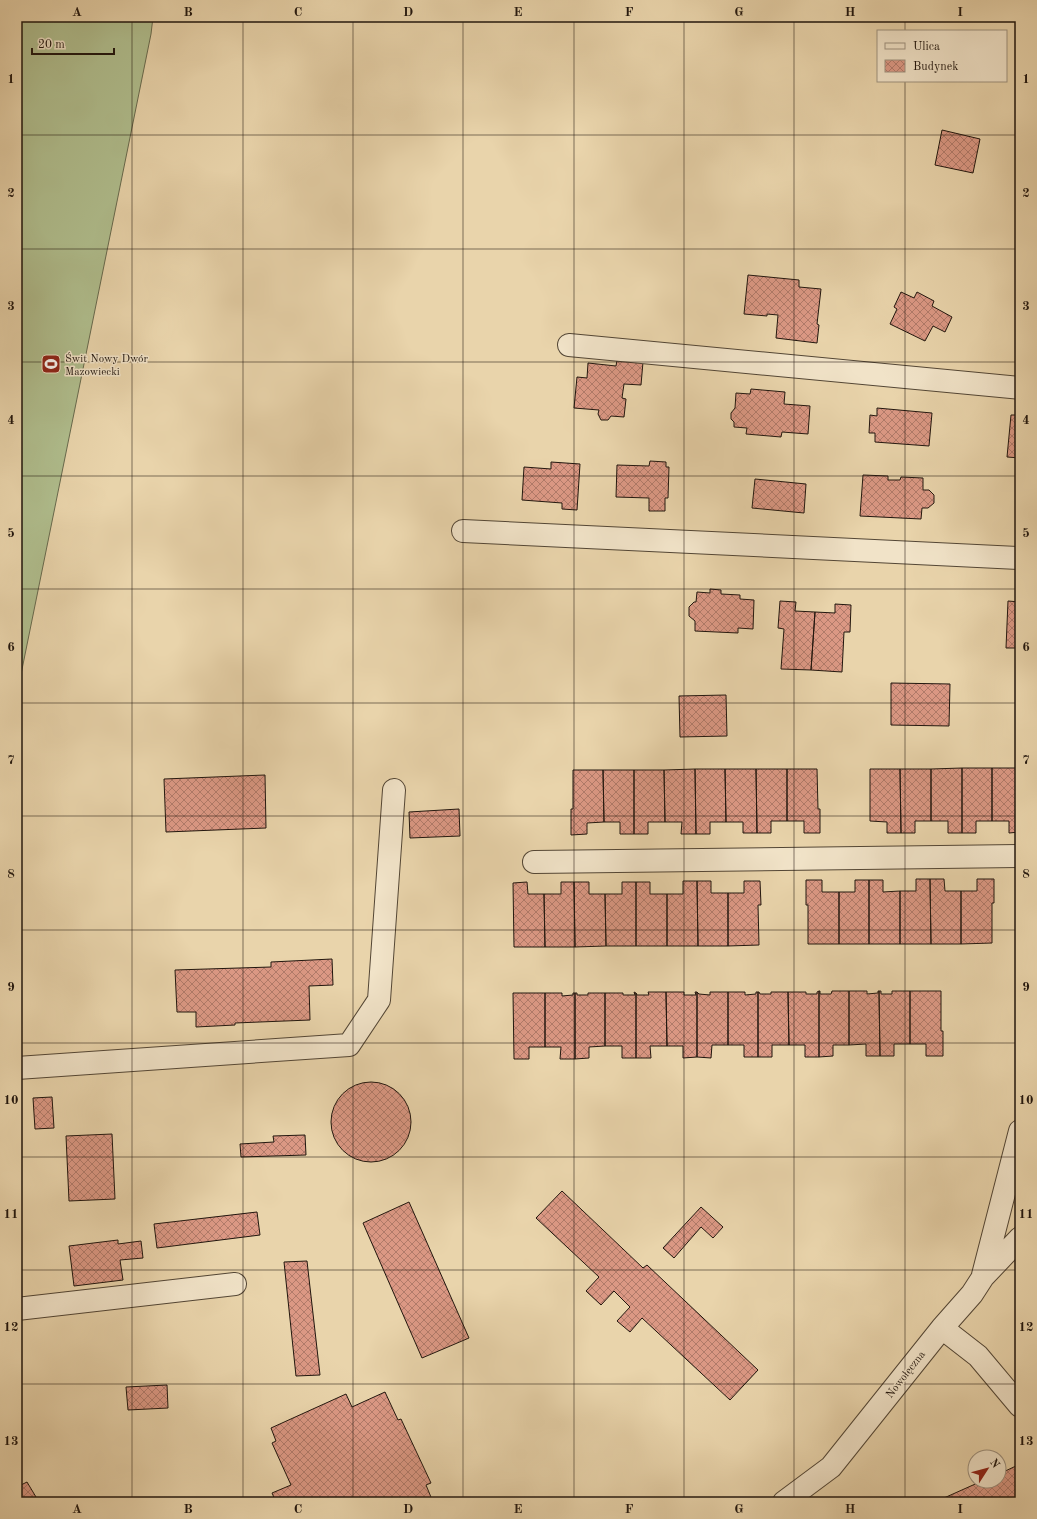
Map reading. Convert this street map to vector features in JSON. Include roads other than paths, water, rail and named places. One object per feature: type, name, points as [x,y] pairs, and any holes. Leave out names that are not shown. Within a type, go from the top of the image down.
[{"type":"street","points":[[569,345],[1020,388]]},
{"type":"street","points":[[464,531],[1020,558]]},
{"type":"street","points":[[17,1068],[349,1045],[379,1000],[394,790]]},
{"type":"street","points":[[534,862],[1020,856]]},
{"type":"street","points":[[983,1277],[1020,1131]]},
{"type":"street","name":"Nowołęczna","points":[[784,1502],[831,1467],[942,1328],[972,1294],[983,1277],[1020,1238]]},
{"type":"street","points":[[17,1309],[235,1284]]},
{"type":"street","points":[[942,1328],[978,1356],[1020,1406]]},
{"type":"place","name":"Świt Nowy Dwór Mazowiecki","points":[[51,364]]}]
